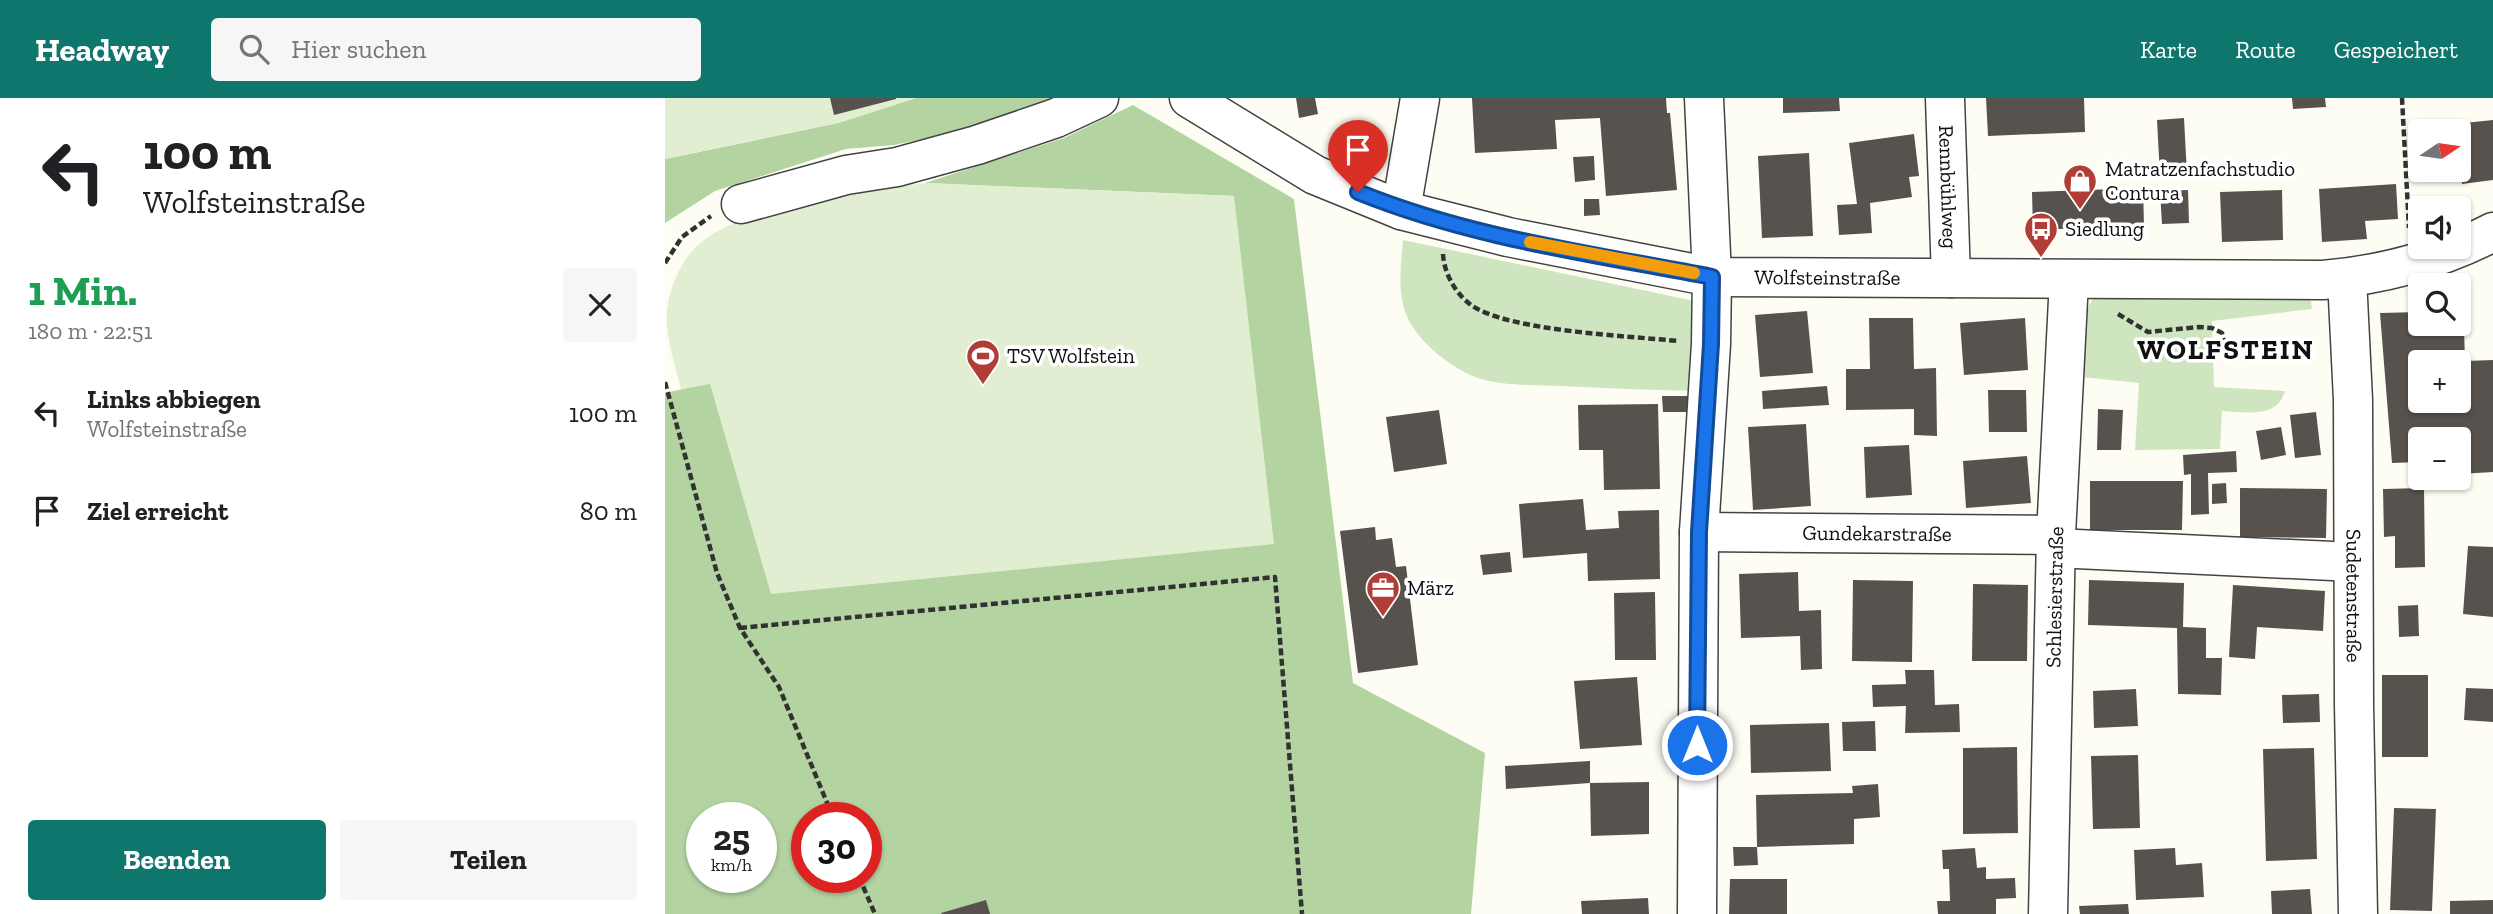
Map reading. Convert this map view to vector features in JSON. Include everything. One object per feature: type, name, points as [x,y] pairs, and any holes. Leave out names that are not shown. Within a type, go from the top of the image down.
[{"type":"street","points":[[741,204],[846,175],[897,167],[978,145],[1056,118],[1099,98]]},
{"type":"street","name":"Wolfsteinstraße","points":[[1189,98],[1315,175],[1401,209],[1508,237],[1712,277],[2080,280],[2347,278],[2410,264],[2469,244],[2493,232]]},
{"type":"street","points":[[1401,209],[1420,98]]},
{"type":"street","points":[[1697,914],[1699,532],[1711,344],[1712,277],[1704,98]]},
{"type":"street","name":"Rennbühlweg","points":[[1945,98],[1951,278]]},
{"type":"street","name":"Sudetenstraße","points":[[2347,278],[2353,400],[2358,914]]},
{"type":"street","name":"Schlesierstraße","points":[[2049,914],[2055,542],[2080,280]]},
{"type":"street","name":"Gundekarstraße","points":[[1699,532],[2055,542],[2353,562]]},
{"type":"path","points":[[2402,98],[2410,264]]},
{"type":"path","points":[[665,263],[682,237],[712,215],[741,204]]},
{"type":"path","points":[[1442,243],[1445,269],[1457,291],[1469,304],[1497,318],[1551,327],[1711,344]]},
{"type":"path","points":[[2080,280],[2119,315],[2148,332],[2212,328],[2222,333],[2227,356]]},
{"type":"path","points":[[665,382],[717,573],[740,628],[779,687],[827,802]]},
{"type":"path","points":[[740,628],[1275,577],[1302,914]]},
{"type":"path","points":[[866,893],[875,914]]},
{"type":"green space","points":[[665,98],[916,98],[838,123],[665,159]]},
{"type":"green space","points":[[916,98],[1058,98],[971,129],[894,145],[846,149],[715,191],[665,223],[665,159],[838,123]]},
{"type":"green space","points":[[1133,105],[1294,199],[1353,683],[1485,753],[1471,914],[665,914],[665,393],[710,383],[1234,196],[925,183],[1064,138]]},
{"type":"green space","name":"TSV Wolfstein","points":[[925,183],[1234,196],[1274,544],[771,594],[710,384],[681,389],[667,330],[668,301],[674,283],[687,258],[699,244],[719,230],[745,219],[774,209],[839,195]]},
{"type":"green space","points":[[1403,240],[1690,300],[1694,304],[1694,391],[1510,384],[1470,375],[1437,354],[1418,334],[1406,314],[1401,287]]},
{"type":"green space","points":[[2307,293],[2312,309],[2212,321],[2214,387],[2285,391],[2281,400],[2268,410],[2222,411],[2220,449],[2135,450],[2139,383],[2082,377],[2082,345],[2087,309],[2098,295]]},
{"type":"building","points":[[830,98],[896,98],[896,99],[834,115]]},
{"type":"building","points":[[1296,98],[1315,98],[1318,114],[1299,118]]},
{"type":"building","points":[[1472,98],[1666,98],[1667,113],[1670,113],[1677,190],[1606,196],[1600,118],[1555,120],[1557,149],[1475,153]]},
{"type":"building","points":[[1783,98],[1839,98],[1840,111],[1783,113]]},
{"type":"building","points":[[1986,98],[2084,98],[2085,132],[1988,136]]},
{"type":"building","points":[[2292,98],[2325,98],[2326,107],[2293,109]]},
{"type":"building","points":[[2184,118],[2187,175],[2160,176],[2157,120]]},
{"type":"building","points":[[2493,120],[2493,180],[2462,184],[2471,182],[2471,122]]},
{"type":"building","points":[[1914,134],[1919,176],[1909,177],[1912,197],[1870,203],[1872,233],[1839,235],[1837,205],[1857,204],[1849,143]]},
{"type":"building","points":[[1809,153],[1813,236],[1762,238],[1758,156]]},
{"type":"building","points":[[1594,156],[1595,180],[1575,182],[1573,157]]},
{"type":"building","points":[[2396,184],[2398,219],[2365,221],[2367,239],[2322,242],[2319,189]]},
{"type":"building","points":[[2143,188],[2144,226],[2033,230],[2032,192]]},
{"type":"building","points":[[2188,190],[2189,223],[2162,224],[2160,191]]},
{"type":"building","points":[[2282,190],[2283,240],[2222,242],[2220,192]]},
{"type":"building","points":[[1584,199],[1599,199],[1600,215],[1584,216]]},
{"type":"building","points":[[1807,311],[1813,373],[1760,377],[1755,315]]},
{"type":"building","points":[[2408,312],[2408,336],[2464,336],[2465,350],[2408,350],[2408,413],[2471,413],[2471,361],[2493,360],[2493,472],[2471,473],[2471,427],[2408,427],[2408,462],[2392,463],[2380,313]]},
{"type":"building","points":[[1869,318],[1913,318],[1914,369],[1936,368],[1937,436],[1914,435],[1914,409],[1846,410],[1846,369],[1870,369]]},
{"type":"building","points":[[2025,318],[2028,370],[1964,375],[1960,323]]},
{"type":"building","points":[[1827,386],[1829,405],[1763,409],[1762,391]]},
{"type":"building","points":[[1988,390],[2026,390],[2027,432],[1989,432]]},
{"type":"building","points":[[1662,396],[1689,396],[1689,412],[1663,412]]},
{"type":"building","points":[[1658,404],[1660,489],[1604,490],[1603,450],[1579,450],[1578,405]]},
{"type":"building","points":[[2098,409],[2123,410],[2121,450],[2097,450]]},
{"type":"building","points":[[1439,410],[1447,464],[1394,472],[1386,417]]},
{"type":"building","points":[[2316,412],[2321,455],[2295,458],[2290,415]]},
{"type":"building","points":[[1806,424],[1811,506],[1753,510],[1748,427]]},
{"type":"building","points":[[2281,427],[2286,455],[2261,460],[2256,431]]},
{"type":"building","points":[[1909,445],[1912,495],[1866,498],[1864,447]]},
{"type":"building","points":[[2236,451],[2237,472],[2208,473],[2209,514],[2191,515],[2191,474],[2184,475],[2183,455]]},
{"type":"building","points":[[2027,456],[2031,503],[1966,508],[1963,461]]},
{"type":"building","points":[[2090,481],[2183,481],[2182,530],[2090,530]]},
{"type":"building","points":[[2226,483],[2227,503],[2212,504],[2212,484]]},
{"type":"building","points":[[2240,488],[2327,489],[2326,538],[2240,537]]},
{"type":"building","points":[[2383,489],[2424,490],[2425,567],[2395,568],[2395,536],[2384,537]]},
{"type":"building","points":[[1583,499],[1586,530],[1619,528],[1618,511],[1659,510],[1660,579],[1588,581],[1587,553],[1523,558],[1519,504]]},
{"type":"building","points":[[1375,527],[1376,540],[1392,538],[1396,567],[1406,566],[1418,665],[1358,673],[1340,531]]},
{"type":"building","points":[[2468,546],[2493,547],[2493,617],[2463,614]]},
{"type":"building","points":[[1510,552],[1512,572],[1483,575],[1480,555]]},
{"type":"building","points":[[1798,572],[1799,611],[1821,610],[1822,669],[1801,670],[1800,636],[1741,638],[1739,574]]},
{"type":"building","points":[[1853,580],[1913,581],[1912,662],[1852,661]]},
{"type":"building","points":[[2089,580],[2184,583],[2183,627],[2206,628],[2206,658],[2222,658],[2221,695],[2178,694],[2177,628],[2088,625]]},
{"type":"building","points":[[1973,584],[2028,585],[2027,661],[1972,661]]},
{"type":"building","points":[[2233,585],[2325,591],[2323,631],[2257,627],[2255,659],[2229,657]]},
{"type":"building","points":[[1655,592],[1656,660],[1615,660],[1614,593]]},
{"type":"building","points":[[2418,605],[2419,636],[2399,637],[2398,606]]},
{"type":"building","points":[[1905,670],[1934,670],[1935,705],[1959,704],[1960,732],[1905,733],[1906,706],[1873,707],[1872,685],[1906,684]]},
{"type":"building","points":[[2382,675],[2428,675],[2428,757],[2382,757]]},
{"type":"building","points":[[1637,677],[1642,745],[1580,749],[1574,681]]},
{"type":"building","points":[[2466,688],[2493,689],[2493,722],[2464,720]]},
{"type":"building","points":[[2136,689],[2138,726],[2094,728],[2093,691]]},
{"type":"building","points":[[2319,694],[2320,722],[2283,723],[2282,695]]},
{"type":"building","points":[[1875,721],[1876,751],[1843,751],[1842,722]]},
{"type":"building","points":[[1829,723],[1831,771],[1751,773],[1750,725]]},
{"type":"building","points":[[2017,747],[2018,833],[1963,834],[1963,748]]},
{"type":"building","points":[[2314,748],[2317,859],[2266,861],[2263,749]]},
{"type":"building","points":[[2138,755],[2140,828],[2093,829],[2091,756]]},
{"type":"building","points":[[1590,761],[1590,783],[1506,789],[1505,766]]},
{"type":"building","points":[[1649,782],[1649,834],[1591,836],[1590,783]]},
{"type":"building","points":[[1878,784],[1880,817],[1854,819],[1854,844],[1757,847],[1756,795],[1853,793],[1852,786]]},
{"type":"building","points":[[2394,808],[2436,809],[2432,911],[2390,910]]},
{"type":"building","points":[[1733,847],[1757,847],[1758,865],[1734,866]]},
{"type":"building","points":[[1975,848],[1977,868],[1986,867],[1986,879],[2015,878],[2016,898],[1996,899],[1996,914],[1938,914],[1937,901],[1950,901],[1949,869],[1943,869],[1942,850]]},
{"type":"building","points":[[2175,848],[2176,865],[2202,863],[2204,897],[2136,900],[2134,850]]},
{"type":"building","points":[[1730,879],[1787,879],[1787,914],[1729,914]]},
{"type":"building","points":[[2310,889],[2312,914],[2272,914],[2271,891]]},
{"type":"building","points":[[1648,898],[1649,914],[1582,914],[1581,901]]},
{"type":"building","points":[[986,900],[990,914],[941,913]]},
{"type":"building","points":[[2493,900],[2493,914],[2450,914],[2450,901]]},
{"type":"building","points":[[2128,904],[2129,914],[2080,914],[2079,906]]},
{"type":"slow traffic","points":[[1530,242],[1694,273]]},
{"type":"place","name":"Matratzenfachstudio Contura","points":[[2080,211]]},
{"type":"place","name":"Siedlung","points":[[2041,259]]},
{"type":"place","name":"TSV Wolfstein","points":[[983,386]]},
{"type":"place","name":"März","points":[[1383,618]]},
{"type":"district","name":"WOLFSTEIN","points":[[2226,349]]},
{"type":"route","points":[[1358,192],[1443,222],[1712,277],[1711,344],[1699,532],[1697,745]]}]
